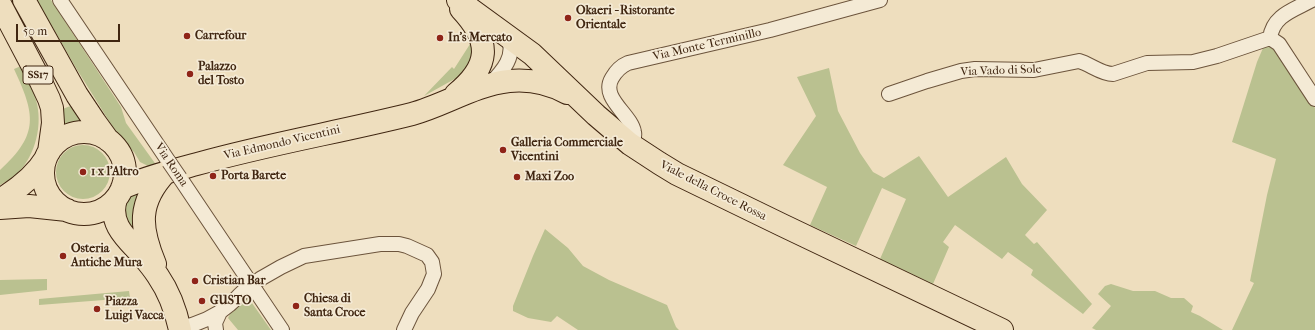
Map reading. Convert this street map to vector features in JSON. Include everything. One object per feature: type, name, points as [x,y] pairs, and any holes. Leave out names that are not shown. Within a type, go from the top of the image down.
[{"type":"main road","name":"SS17","points":[[24,0],[77,95],[108,140]]},
{"type":"main road","name":"Via Edmondo Vicentini","points":[[443,103],[459,91],[472,78],[481,66],[483,57],[482,44],[478,32],[467,16],[460,1]]},
{"type":"main road","name":"Viale della Croce Rossa","points":[[460,1],[507,35],[544,65],[586,106],[630,144],[659,163],[789,229],[1002,330]]},
{"type":"main road","name":"SS17","points":[[0,4],[43,86],[52,108],[53,123],[47,155]]},
{"type":"main road","name":"Via Edmondo Vicentini","points":[[119,193],[142,179],[238,152],[412,114],[443,103],[471,90],[488,85],[515,81],[543,83],[559,89],[586,106]]},
{"type":"main road","points":[[0,200],[30,178],[41,166],[53,147],[63,138],[76,133],[89,133],[102,136],[108,140],[117,148],[124,164],[125,176],[114,214],[115,221],[121,232],[152,267],[164,286],[171,299],[180,329]]},
{"type":"main road","points":[[47,155],[43,171],[45,185],[51,197],[61,207],[98,223],[136,249]]},
{"type":"main road","points":[[164,286],[147,245],[143,224],[145,209],[150,194],[172,171]]},
{"type":"main road","points":[[0,208],[29,206],[91,213],[102,210],[119,193]]},
{"type":"street","name":"Via Roma","points":[[60,0],[172,171],[282,330]]},
{"type":"street","name":"Via Monte Terminillo","points":[[630,144],[634,136],[633,129],[609,90],[612,77],[619,68],[624,65],[770,30],[880,0]]},
{"type":"street","points":[[1312,0],[1278,19],[1272,28],[1270,38],[1279,44],[1315,99]]},
{"type":"street","name":"Via Edmondo Vicentini","points":[[488,85],[501,73],[509,59],[511,48],[507,35]]},
{"type":"street","name":"Via Vado di Sole","points":[[889,94],[961,71],[974,69],[1034,70],[1079,61],[1108,74],[1113,74],[1146,63],[1193,62],[1223,54],[1270,38]]},
{"type":"street","points":[[260,279],[285,265],[309,256],[380,244],[399,244],[412,247],[430,259],[434,266],[434,274],[428,288],[412,313],[404,330]]},
{"type":"street","points":[[180,329],[220,312],[245,290]]},
{"type":"street","points":[[216,330],[215,323],[220,312]]},
{"type":"green space","points":[[37,0],[51,0],[121,107],[126,123],[157,166],[148,166],[140,162],[134,152],[114,129],[76,68]]},
{"type":"green space","points":[[472,41],[475,56],[460,76],[424,96],[452,67],[454,69]]},
{"type":"green space","points":[[1268,46],[1277,52],[1315,108],[1315,330],[1232,330],[1254,283],[1250,281],[1267,195],[1276,159],[1232,142],[1257,62],[1263,48]]},
{"type":"green space","points":[[21,66],[32,87],[36,100],[39,119],[38,129],[33,148],[24,165],[16,175],[0,185],[0,170],[22,145],[28,134],[30,123],[26,99],[14,69]]},
{"type":"green space","points":[[829,68],[838,111],[860,153],[873,172],[884,178],[919,156],[948,197],[1006,157],[1022,184],[1047,210],[1025,235],[1034,244],[1037,242],[1092,304],[1083,314],[1031,275],[1033,270],[1008,252],[1002,259],[955,225],[943,242],[949,247],[933,284],[880,259],[906,199],[882,188],[856,246],[810,225],[827,187],[783,165],[816,116],[797,77]]},
{"type":"green space","points":[[73,105],[82,120],[62,127],[60,110]]},
{"type":"green space","points":[[78,145],[88,145],[102,153],[108,162],[110,172],[108,182],[102,191],[88,199],[78,199],[68,194],[61,187],[56,177],[56,167],[61,157],[68,150]]},
{"type":"green space","points":[[140,190],[134,204],[134,226],[132,227],[122,222],[125,198]]},
{"type":"green space","points":[[545,229],[568,248],[583,266],[609,280],[667,305],[676,327],[679,330],[578,330],[557,316],[551,322],[528,318],[513,311],[513,306]]},
{"type":"green space","points":[[47,279],[47,290],[0,295],[0,280]]},
{"type":"green space","points":[[1111,284],[1133,291],[1155,291],[1171,298],[1184,298],[1193,306],[1191,312],[1223,330],[1096,330],[1092,328],[1111,306],[1098,294],[1105,286]]},
{"type":"green space","points":[[129,291],[130,298],[39,305],[39,299]]},
{"type":"green space","points":[[247,296],[271,330],[238,330],[228,318],[231,312]]},
{"type":"place","name":"Okaeri - Ristorante Orientale","points":[[568,18]]},
{"type":"place","name":"Carrefour","points":[[187,36]]},
{"type":"place","name":"In's Mercato","points":[[440,38]]},
{"type":"place","name":"Palazzo del Tosto","points":[[190,74]]},
{"type":"place","name":"Galleria Commerciale Vicentini","points":[[503,150]]},
{"type":"place","name":"1 x l'Altro","points":[[83,172]]},
{"type":"place","name":"Porta Barete","points":[[213,176]]},
{"type":"place","name":"Maxi Zoo","points":[[517,177]]},
{"type":"place","name":"Osteria Antiche Mura","points":[[63,256]]},
{"type":"place","name":"Cristian Bar","points":[[195,281]]},
{"type":"place","name":"GUSTO","points":[[202,301]]},
{"type":"place","name":"Chiesa di Santa Croce","points":[[296,306]]},
{"type":"place","name":"Piazza Luigi Vacca","points":[[97,309]]}]
